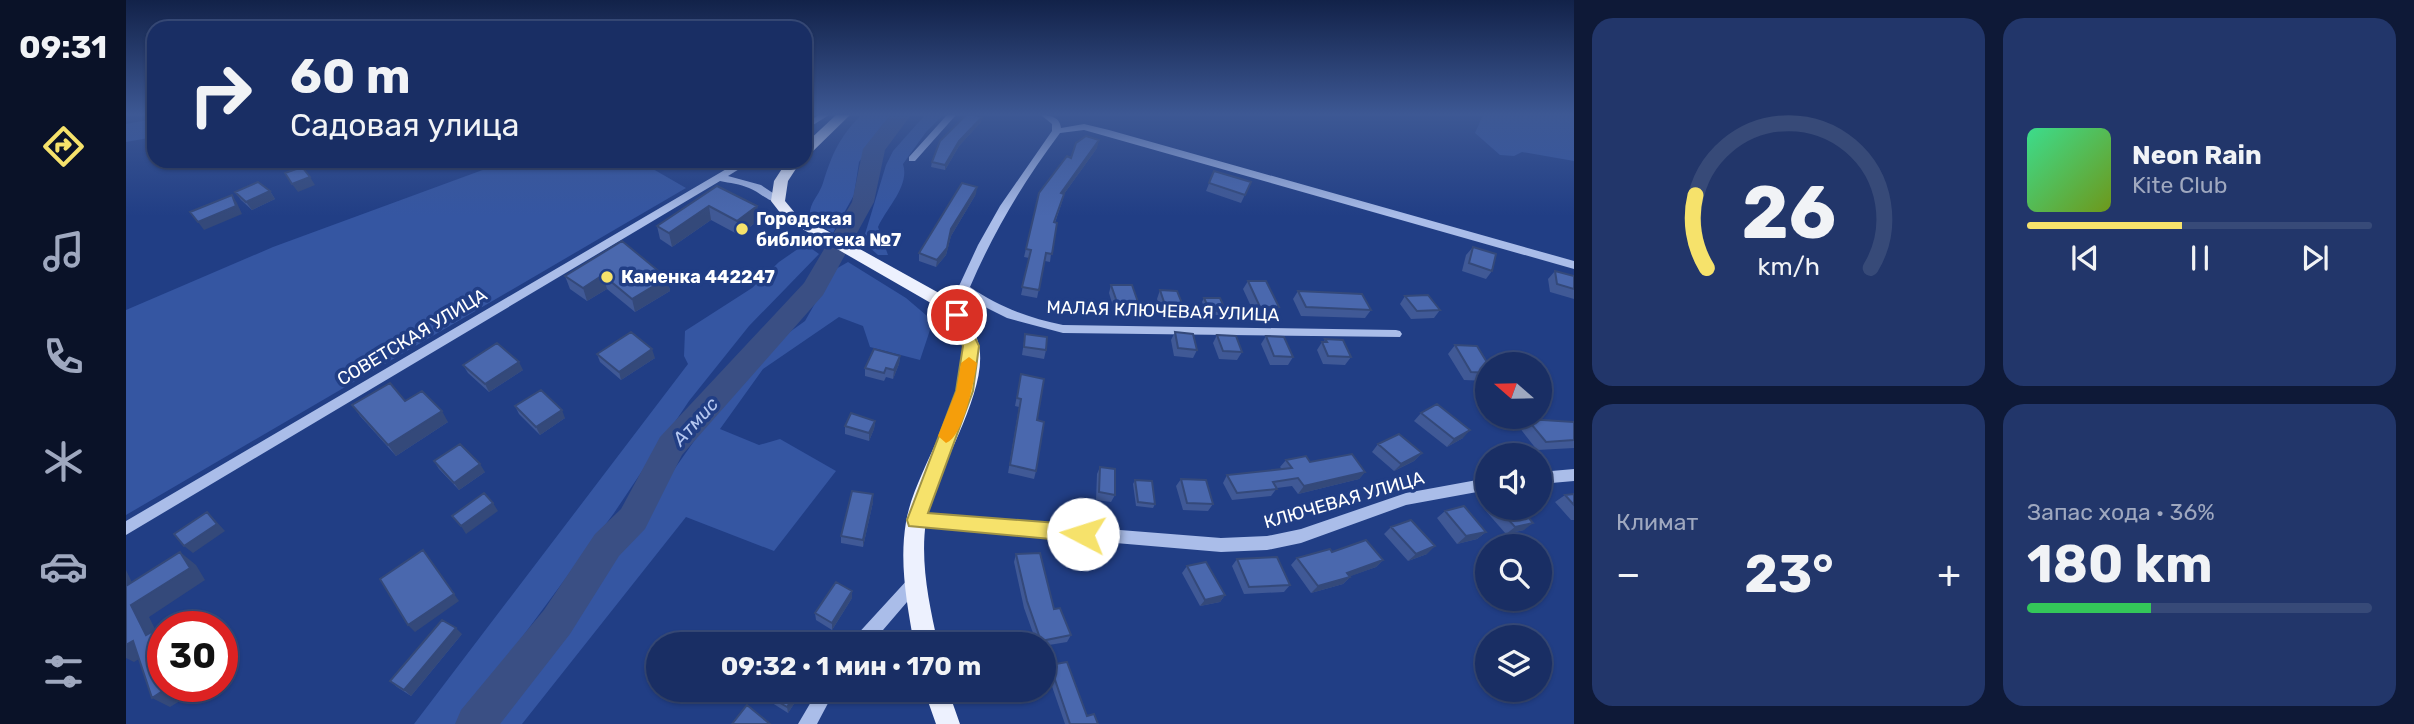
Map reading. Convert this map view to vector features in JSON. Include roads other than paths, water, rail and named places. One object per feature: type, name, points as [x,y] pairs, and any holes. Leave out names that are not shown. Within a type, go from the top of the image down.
[{"type":"main road","points":[[789,168],[781,181],[778,201],[790,216],[942,302],[957,315],[971,346],[965,391],[916,520],[914,583],[924,632]]},
{"type":"main road","points":[[940,702],[948,724]]},
{"type":"street","points":[[912,159],[921,149]]},
{"type":"street","points":[[942,302],[964,288],[987,234],[1020,178],[1043,149]]},
{"type":"street","points":[[1165,149],[1574,265]]},
{"type":"street","name":"СОВЕТСКАЯ УЛИЦА","points":[[126,529],[735,168]]},
{"type":"street","points":[[718,178],[755,185],[778,201]]},
{"type":"street","name":"МАЛАЯ КЛЮЧЕВАЯ УЛИЦА","points":[[964,288],[990,307],[1024,322],[1063,329],[1396,334]]},
{"type":"street","points":[[1552,477],[1574,475]]},
{"type":"street","name":"КЛЮЧЕВАЯ УЛИЦА","points":[[916,520],[1221,545],[1267,543],[1301,536],[1406,499],[1475,486]]},
{"type":"street","points":[[871,632],[914,583]]},
{"type":"street","points":[[807,724],[820,702]]},
{"type":"waterway","name":"Атмис","points":[[475,724],[557,622],[607,545],[633,519],[649,483],[671,446],[814,289],[863,202],[874,149]]},
{"type":"place","name":"Городская библиотека №7","points":[[742,229]]},
{"type":"place","name":"Каменка 442247","points":[[607,277]]}]
